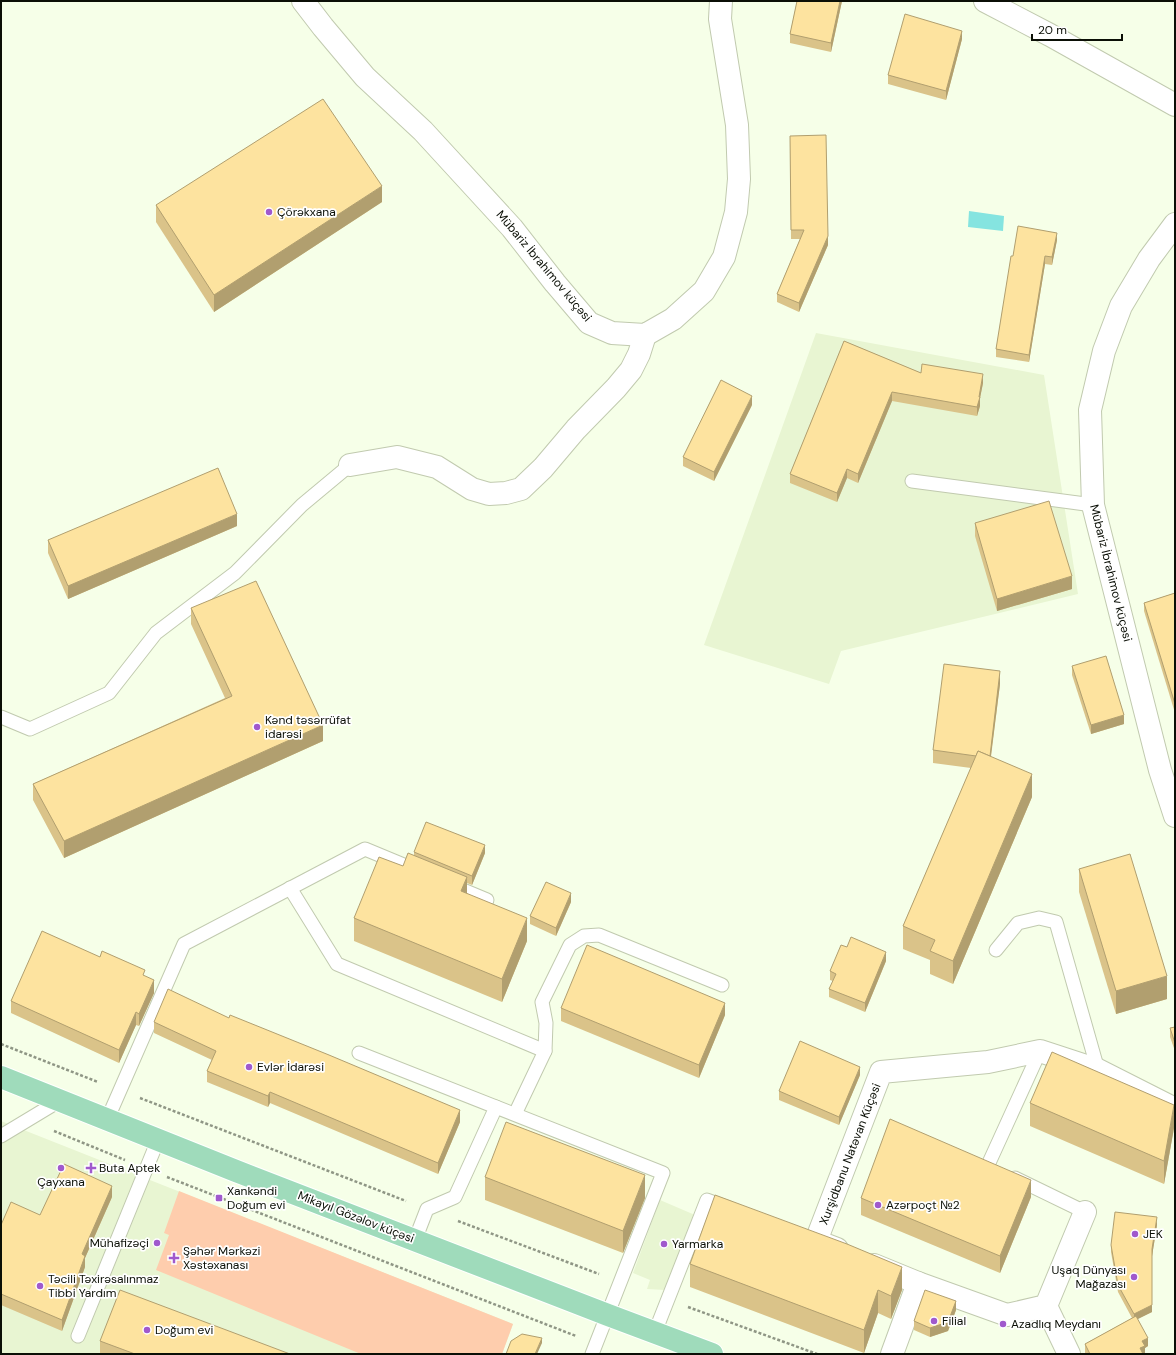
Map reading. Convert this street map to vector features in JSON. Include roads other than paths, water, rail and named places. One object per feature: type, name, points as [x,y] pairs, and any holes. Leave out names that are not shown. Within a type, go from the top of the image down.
[{"type":"main road","name":"Mikayıl Gözəlov küçəsi","points":[[1,1077],[158,1140],[712,1354]]},
{"type":"street","name":"Mübariz İbrahimov küçəsi","points":[[303,1],[365,77],[423,131],[512,228],[555,283],[589,323],[612,333],[645,335]]},
{"type":"street","points":[[350,465],[398,457],[437,467],[472,489],[489,494],[506,493],[521,489],[543,468],[576,429],[616,388],[631,370],[639,354],[645,335],[673,319],[704,291],[724,257],[736,212],[739,179],[737,125],[720,19],[721,1]]},
{"type":"street","points":[[985,1],[1175,105]]},
{"type":"street","name":"Mübariz İbrahimov küçəsi","points":[[1175,224],[1149,259],[1121,306],[1104,351],[1090,410],[1093,505],[1160,770],[1175,816]]},
{"type":"street","points":[[1040,1051],[1098,1070],[1175,1109]]},
{"type":"street","name":"Xurşidbanu Natəvan Küçəsi","points":[[1040,1051],[988,1062],[881,1072],[809,1238],[918,1283],[1007,1315],[1046,1306]]},
{"type":"street","points":[[1069,1354],[1046,1306],[1085,1212]]},
{"type":"street","points":[[892,1354],[918,1283]]},
{"type":"lane","points":[[1,717],[30,729],[110,693],[156,633],[235,573],[302,505],[350,465]]},
{"type":"lane","points":[[912,481],[1093,505]]},
{"type":"lane","points":[[107,1120],[184,944],[365,849],[487,900]]},
{"type":"lane","points":[[290,888],[337,964],[544,1051]]},
{"type":"lane","points":[[996,950],[1018,923],[1039,918],[1056,922],[1098,1070]]},
{"type":"lane","points":[[515,1114],[544,1051],[546,1023],[542,1002],[570,945],[584,936],[599,935],[722,985]]},
{"type":"lane","points":[[988,1165],[1040,1051]]},
{"type":"lane","points":[[359,1053],[663,1172],[594,1349]]},
{"type":"lane","points":[[1,1136],[59,1101]]},
{"type":"lane","points":[[415,1240],[427,1210],[455,1197],[496,1107]]},
{"type":"lane","points":[[78,1336],[158,1140]]},
{"type":"lane","points":[[973,1158],[1085,1212]]},
{"type":"lane","points":[[655,1332],[708,1200],[744,1214]]},
{"type":"water","points":[[969,211],[1004,216],[1003,231],[968,227]]},
{"type":"place","name":"Çörəkxana","points":[[269,212]]},
{"type":"place","name":"Kənd təsərrüfat idarəsi","points":[[257,727]]},
{"type":"place","name":"Evlər İdarəsi","points":[[249,1067]]},
{"type":"place","name":"Çayxana","points":[[61,1168]]},
{"type":"place","name":"Buta Aptek","points":[[91,1168]]},
{"type":"place","name":"Xankəndi Doğum evi","points":[[219,1198]]},
{"type":"place","name":"Azərpoçt №2","points":[[878,1205]]},
{"type":"place","name":"JEK","points":[[1135,1234]]},
{"type":"place","name":"Mühafizəçi","points":[[157,1243]]},
{"type":"place","name":"Yarmarka","points":[[664,1244]]},
{"type":"place","name":"Şəhər Mərkəzi Xəstəxanası","points":[[174,1258]]},
{"type":"place","name":"Uşaq Dünyası Mağazası","points":[[1134,1277]]},
{"type":"place","name":"Təcili Təxirəsalınmaz Tibbi Yardım","points":[[40,1286]]},
{"type":"place","name":"Filial","points":[[934,1321]]},
{"type":"place","name":"Azadlıq Meydanı","points":[[1003,1324]]},
{"type":"place","name":"Doğum evi","points":[[147,1330]]}]
